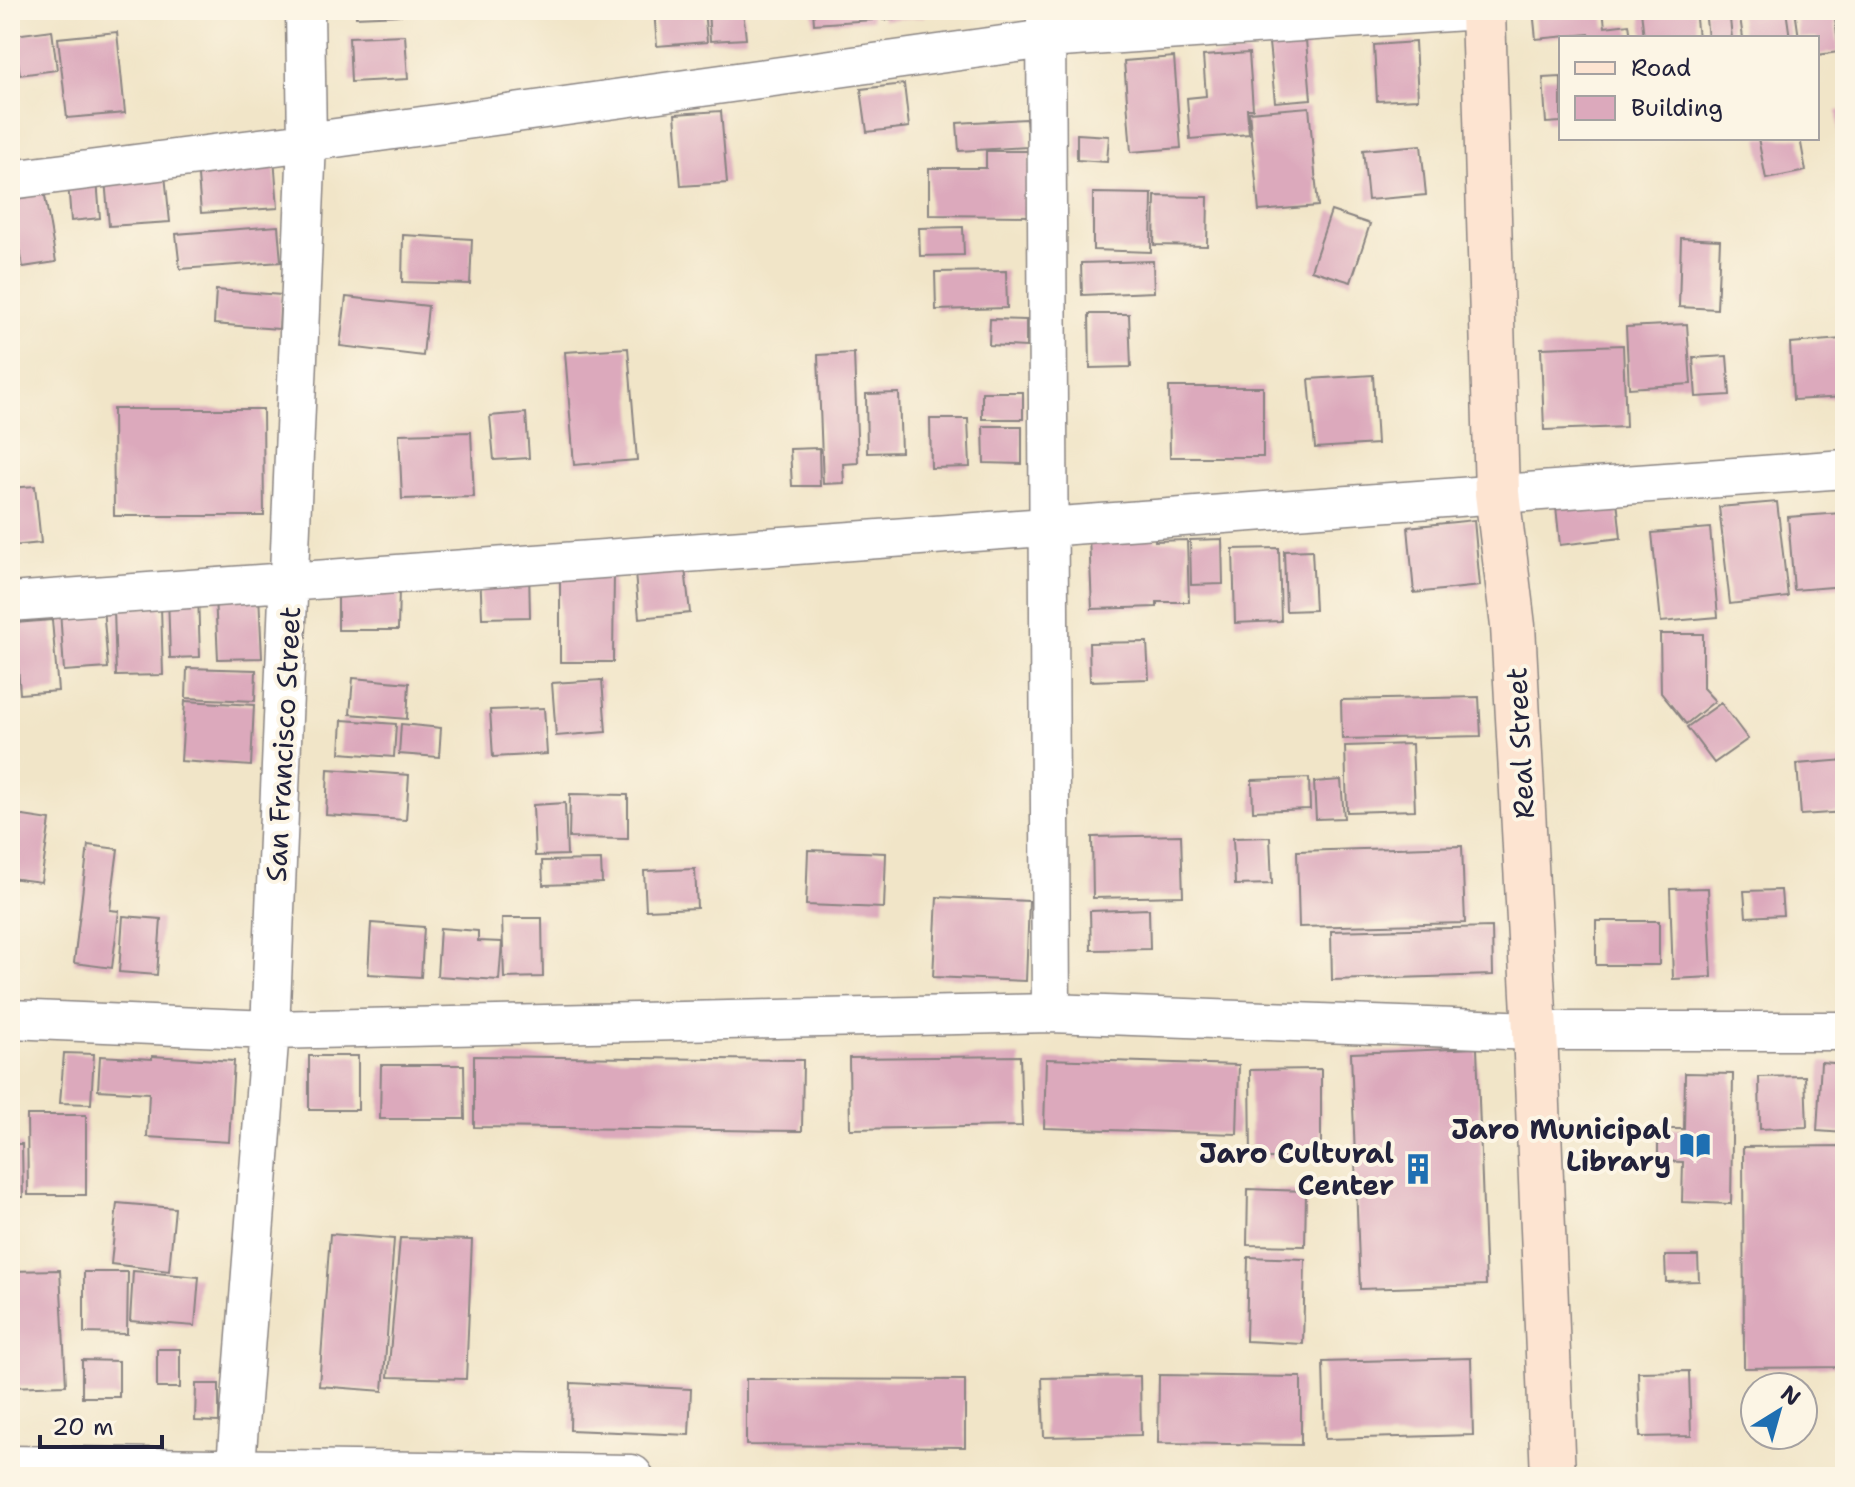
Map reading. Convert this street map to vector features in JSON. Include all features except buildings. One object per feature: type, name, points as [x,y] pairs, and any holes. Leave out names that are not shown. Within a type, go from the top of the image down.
[{"type":"main road","name":"Real Street","points":[[1481,10],[1497,493],[1513,626],[1535,1031],[1553,1477]]},
{"type":"street","name":"San Francisco Street","points":[[236,1473],[270,1030],[307,142],[305,10]]},
{"type":"street","points":[[10,180],[307,142],[1046,24],[1481,10]]},
{"type":"street","points":[[1046,24],[1051,1013]]},
{"type":"street","points":[[10,602],[1845,469]]},
{"type":"street","points":[[10,1019],[270,1030],[1051,1013],[1535,1031],[1845,1031]]},
{"type":"street","points":[[10,1468],[631,1477]]},
{"type":"place","name":"Jaro Municipal Library","points":[[1695,1145]]},
{"type":"place","name":"Jaro Cultural Center","points":[[1418,1169]]}]
